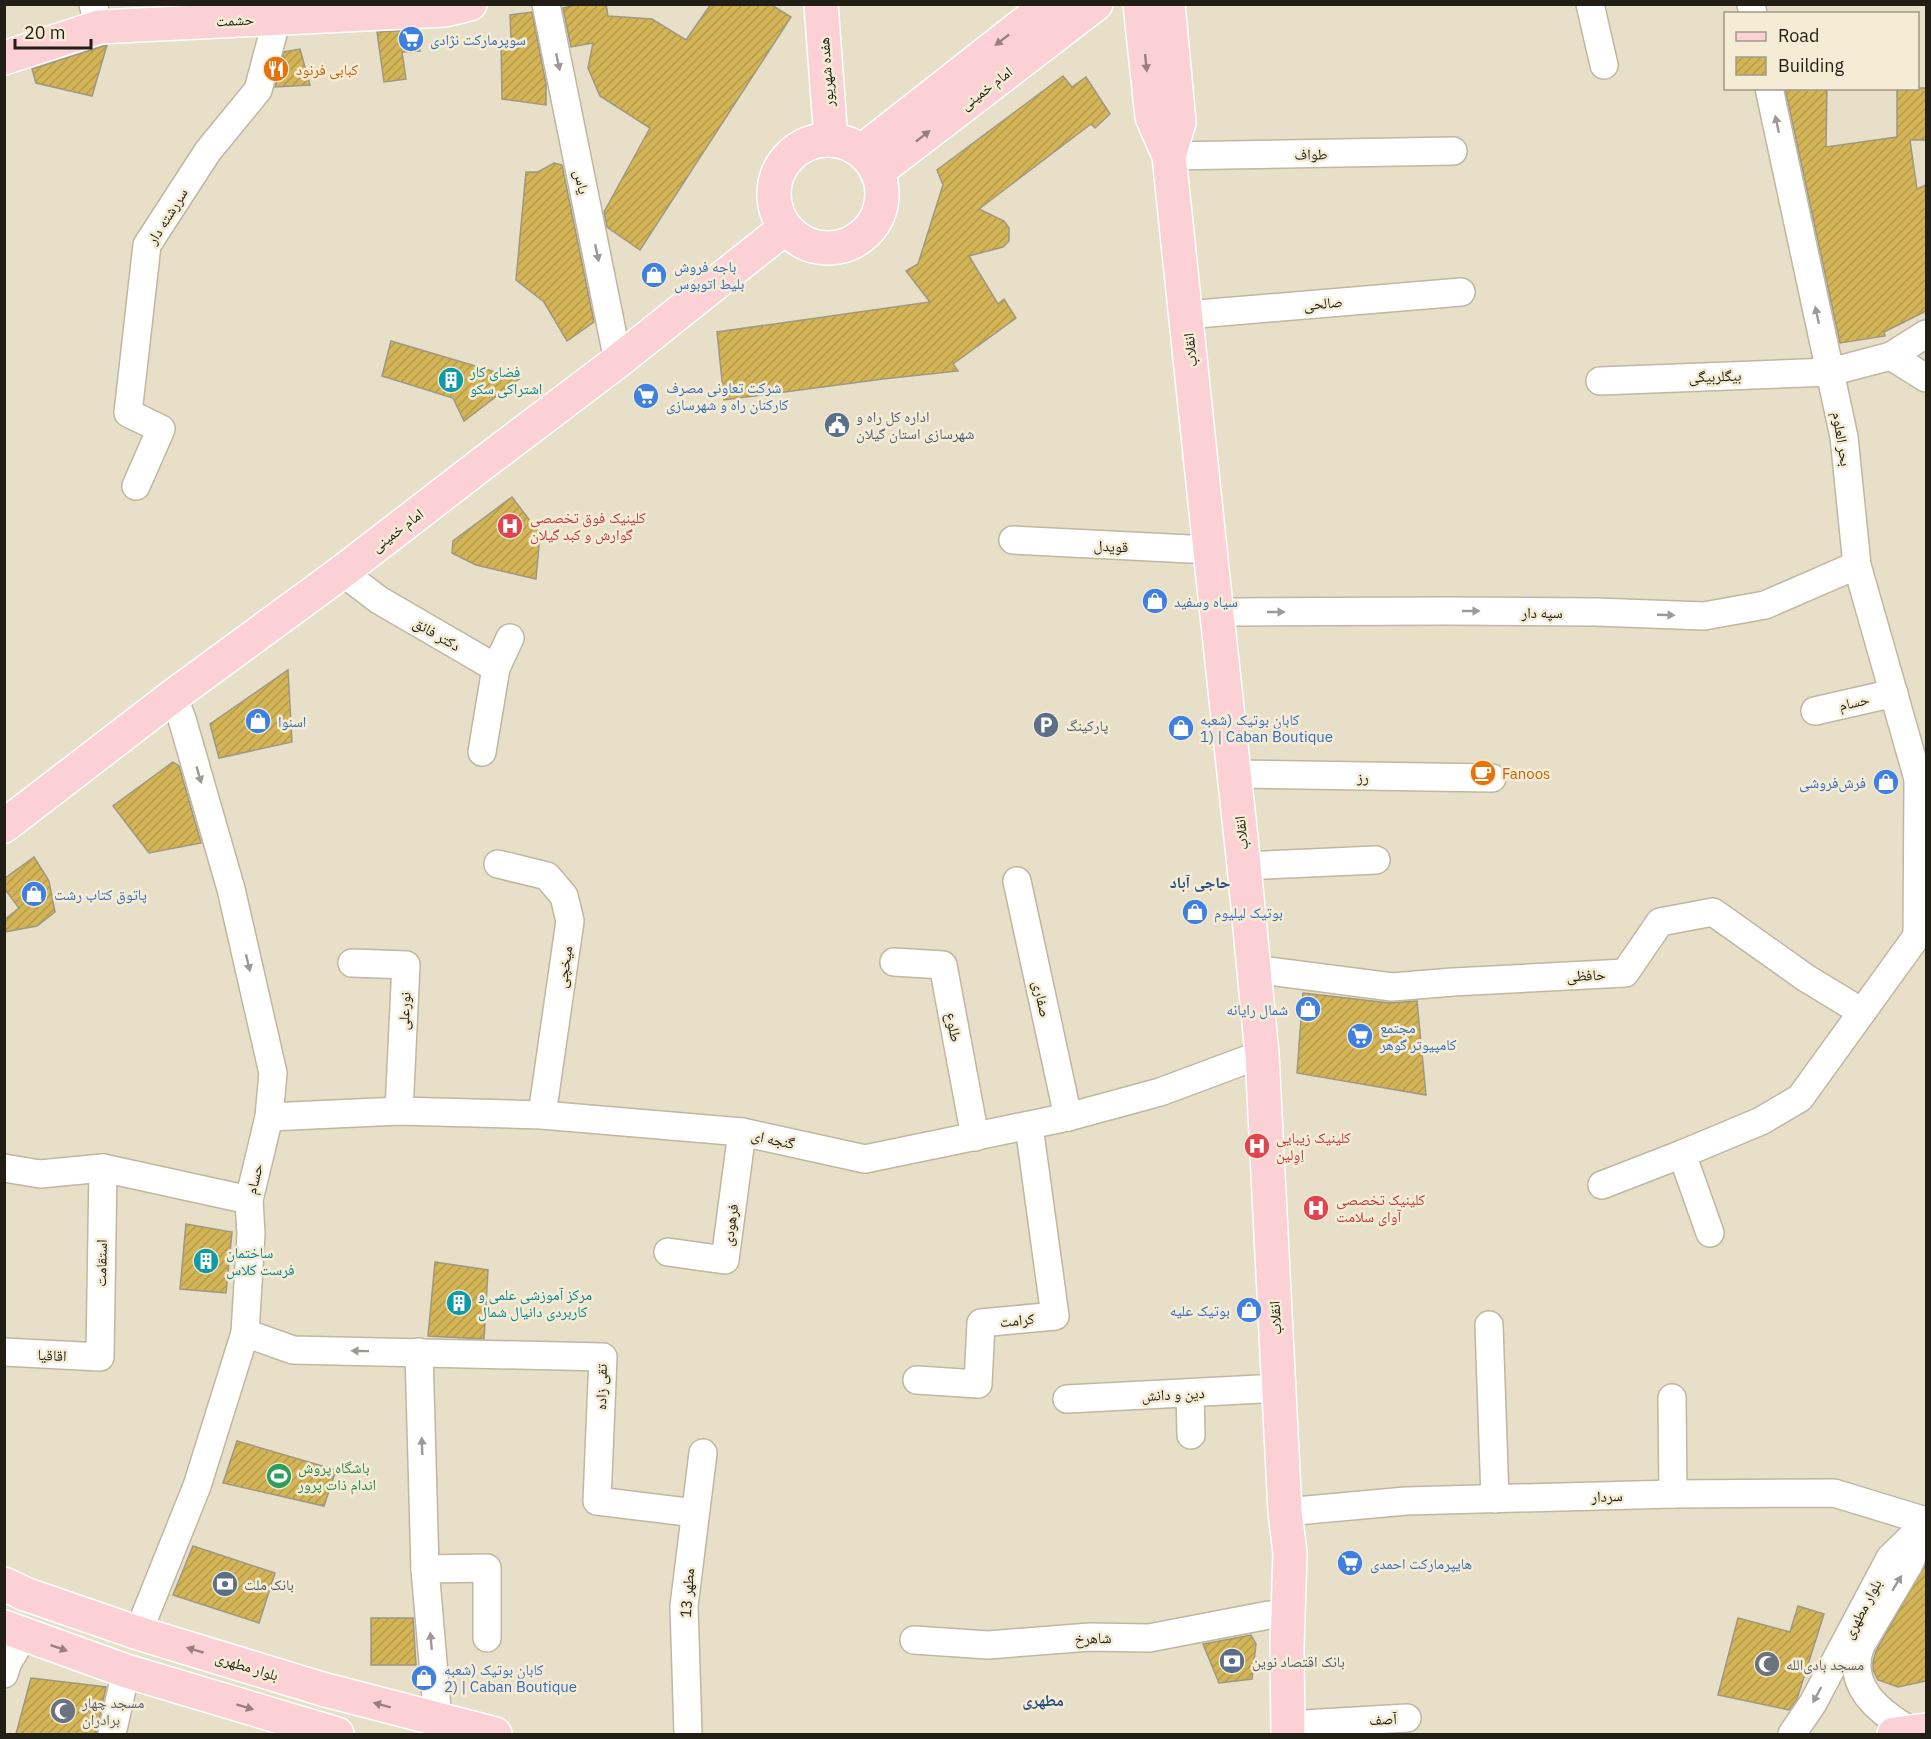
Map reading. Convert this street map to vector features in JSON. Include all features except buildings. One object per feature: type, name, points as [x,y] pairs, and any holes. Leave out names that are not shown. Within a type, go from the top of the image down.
[{"type":"main road","name":"هفده شهریور","points":[[821,4],[831,140]]},
{"type":"main road","name":"امام خمینی","points":[[869,161],[1049,4]]},
{"type":"main road","name":"امام خمینی","points":[[869,161],[1096,4]]},
{"type":"main road","name":"انقلاب","points":[[1140,4],[1152,117],[1169,156],[1245,866],[1262,1054],[1284,1501],[1290,1553],[1282,1731]]},
{"type":"main road","name":"انقلاب","points":[[1168,4],[1179,122],[1169,156]]},
{"type":"main road","name":"حشمت","points":[[7,53],[96,16],[453,6]]},
{"type":"main road","points":[[831,140],[847,143],[869,161],[882,189],[881,206],[874,222],[863,236],[848,245],[831,249],[814,247],[798,240],[785,228],[776,213],[773,195],[776,177],[784,162],[797,149],[813,141],[831,140]]},
{"type":"main road","name":"امام خمینی","points":[[4,826],[178,707],[342,572],[618,360],[785,228]]},
{"type":"main road","name":"انقلاب","points":[[1282,1731],[1269,1615],[1271,1557],[1284,1501]]},
{"type":"main road","name":"بلوار مطهری","points":[[4,1584],[25,1594],[138,1633],[440,1727],[495,1734]]},
{"type":"main road","points":[[14,1631],[126,1671],[336,1734]]},
{"type":"street","name":"یاس","points":[[546,4],[618,360]]},
{"type":"street","points":[[1590,4],[1604,65]]},
{"type":"street","name":"سررشته دار","points":[[136,486],[161,429],[128,413],[147,245],[208,151],[258,90],[279,11]]},
{"type":"street","name":"بحر العلوم","points":[[1769,90],[1844,437],[1857,565],[1922,781]]},
{"type":"street","name":"طواف","points":[[1169,156],[1453,152]]},
{"type":"street","name":"صالحی","points":[[1186,315],[1461,292]]},
{"type":"street","name":"بیگلربیگی","points":[[1600,381],[1830,372],[1891,356],[1926,334]]},
{"type":"street","points":[[1891,356],[1926,378]]},
{"type":"street","name":"قویدل","points":[[1013,540],[1210,550]]},
{"type":"street","name":"سپه دار","points":[[1217,614],[1447,611],[1704,616],[1765,605],[1857,565]]},
{"type":"street","name":"دکتر فائق","points":[[342,572],[379,600],[496,668]]},
{"type":"street","points":[[482,752],[496,668],[510,638]]},
{"type":"street","name":"حسام","points":[[1815,711],[1894,693]]},
{"type":"street","name":"حسام","points":[[138,1633],[197,1486],[245,1333],[251,1234],[249,1200],[269,1117],[273,1073],[231,889],[178,707]]},
{"type":"street","name":"رز","points":[[1235,774],[1492,778]]},
{"type":"street","points":[[1602,1185],[1761,1121],[1800,1098],[1917,936],[1922,781]]},
{"type":"street","points":[[1245,866],[1376,860]]},
{"type":"street","name":"میخچی","points":[[498,864],[548,876],[564,896],[570,921],[542,1115]]},
{"type":"street","name":"صفاری","points":[[1017,880],[1068,1117]]},
{"type":"street","name":"حافظی","points":[[1253,969],[1392,987],[1625,973],[1660,922],[1713,912],[1806,978],[1862,1012]]},
{"type":"street","points":[[1900,961],[1926,960]]},
{"type":"street","name":"طلوع","points":[[894,962],[943,965],[975,1137]]},
{"type":"street","name":"نورعلی","points":[[352,963],[406,965],[399,1111]]},
{"type":"street","name":"گنجه ای","points":[[269,1117],[399,1111],[542,1115],[742,1132],[865,1159],[1068,1117],[1160,1092],[1262,1054]]},
{"type":"street","name":"کرامت","points":[[917,1380],[978,1384],[981,1323],[1055,1316],[1029,1126]]},
{"type":"street","name":"فرهودی","points":[[668,1252],[725,1260],[742,1132]]},
{"type":"street","points":[[1682,1154],[1710,1233]]},
{"type":"street","points":[[4,1168],[40,1174],[103,1168],[249,1200]]},
{"type":"street","name":"استقامت","points":[[100,1357],[103,1168]]},
{"type":"street","points":[[1489,1325],[1496,1499]]},
{"type":"street","name":"تقی زاده","points":[[245,1333],[293,1350],[603,1357],[597,1501],[695,1513]]},
{"type":"street","name":"اقاقیا","points":[[9,1352],[100,1357]]},
{"type":"street","points":[[419,1352],[425,1569],[440,1727]]},
{"type":"street","name":"دین و دانش","points":[[1067,1399],[1279,1388]]},
{"type":"street","points":[[1190,1393],[1191,1435]]},
{"type":"street","points":[[1672,1398],[1673,1494]]},
{"type":"street","name":"مطهر 13","points":[[688,1734],[684,1606],[703,1453]]},
{"type":"street","name":"سردار","points":[[1284,1501],[1834,1493],[1926,1523]]},
{"type":"street","points":[[1911,1732],[1874,1705],[1860,1682],[1857,1655],[1909,1564],[1926,1523]]},
{"type":"street","name":"بلوار مطهری","points":[[1792,1734],[1813,1703],[1890,1558],[1926,1523]]},
{"type":"street","points":[[425,1569],[487,1568],[488,1638]]},
{"type":"street","name":"شاهرخ","points":[[914,1640],[988,1645],[1090,1636],[1149,1638],[1269,1615]]},
{"type":"street","points":[[4,1674],[14,1631]]},
{"type":"street","points":[[112,1734],[126,1671]]},
{"type":"street","name":"آصف","points":[[1282,1731],[1407,1718]]},
{"type":"place","name":"سوپرمارکت نژادی","points":[[411,39]]},
{"type":"place","name":"کبابی فرنود","points":[[276,69]]},
{"type":"place","name":"باجه فروش بلیط اتوبوس","points":[[654,275]]},
{"type":"place","name":"فضای کار اشتراکی سکو","points":[[451,380]]},
{"type":"place","name":"شرکت تعاونی مصرف کارکنان راه و شهرسازی","points":[[646,396]]},
{"type":"place","name":"اداره کل راه و شهرسازی استان گیلان","points":[[837,425]]},
{"type":"place","name":"کلینیک فوق تخصصی گوارش و کبد گیلان","points":[[510,526]]},
{"type":"place","name":"سیاه وسفید","points":[[1155,601]]},
{"type":"place","name":"اسنوا","points":[[258,721]]},
{"type":"place","name":"پارکینگ","points":[[1046,725]]},
{"type":"place","name":"کابان بوتیک (شعبه 1) | Caban Boutique","points":[[1181,728]]},
{"type":"place","name":"Fanoos","points":[[1483,773]]},
{"type":"place","name":"فرش‌فروشی","points":[[1886,782]]},
{"type":"place","name":"پاتوق کتاب رشت","points":[[34,894]]},
{"type":"place","name":"بوتیک لیلیوم","points":[[1195,912]]},
{"type":"place","name":"شمال رایانه","points":[[1308,1009]]},
{"type":"place","name":"مجتمع کامپیوتر گوهر","points":[[1360,1036]]},
{"type":"place","name":"کلینیک زیبایی اِوِلین","points":[[1257,1146]]},
{"type":"place","name":"کلینیک تخصصی آوای سلامت","points":[[1316,1208]]},
{"type":"place","name":"ساختمان فرست کلاس","points":[[206,1261]]},
{"type":"place","name":"مرکز آموزشی علمی و کاربردی دانیال شمال","points":[[459,1303]]},
{"type":"place","name":"بوتیک علیه","points":[[1249,1310]]},
{"type":"place","name":"باشگاه پروش اندام ذات پرور","points":[[279,1476]]},
{"type":"place","name":"هایپرمارکت احمدی","points":[[1350,1563]]},
{"type":"place","name":"بانک ملت","points":[[225,1584]]},
{"type":"place","name":"بانک اقتصاد نوین","points":[[1232,1661]]},
{"type":"place","name":"مسجد بادی‌الله","points":[[1767,1664]]},
{"type":"place","name":"کابان بوتیک (شعبه 2) | Caban Boutique","points":[[424,1678]]},
{"type":"place","name":"مسجد چهار برادران","points":[[63,1711]]},
{"type":"district","name":"حاجی آباد","points":[[1200,882]]},
{"type":"district","name":"مطهری","points":[[1043,1700]]}]
